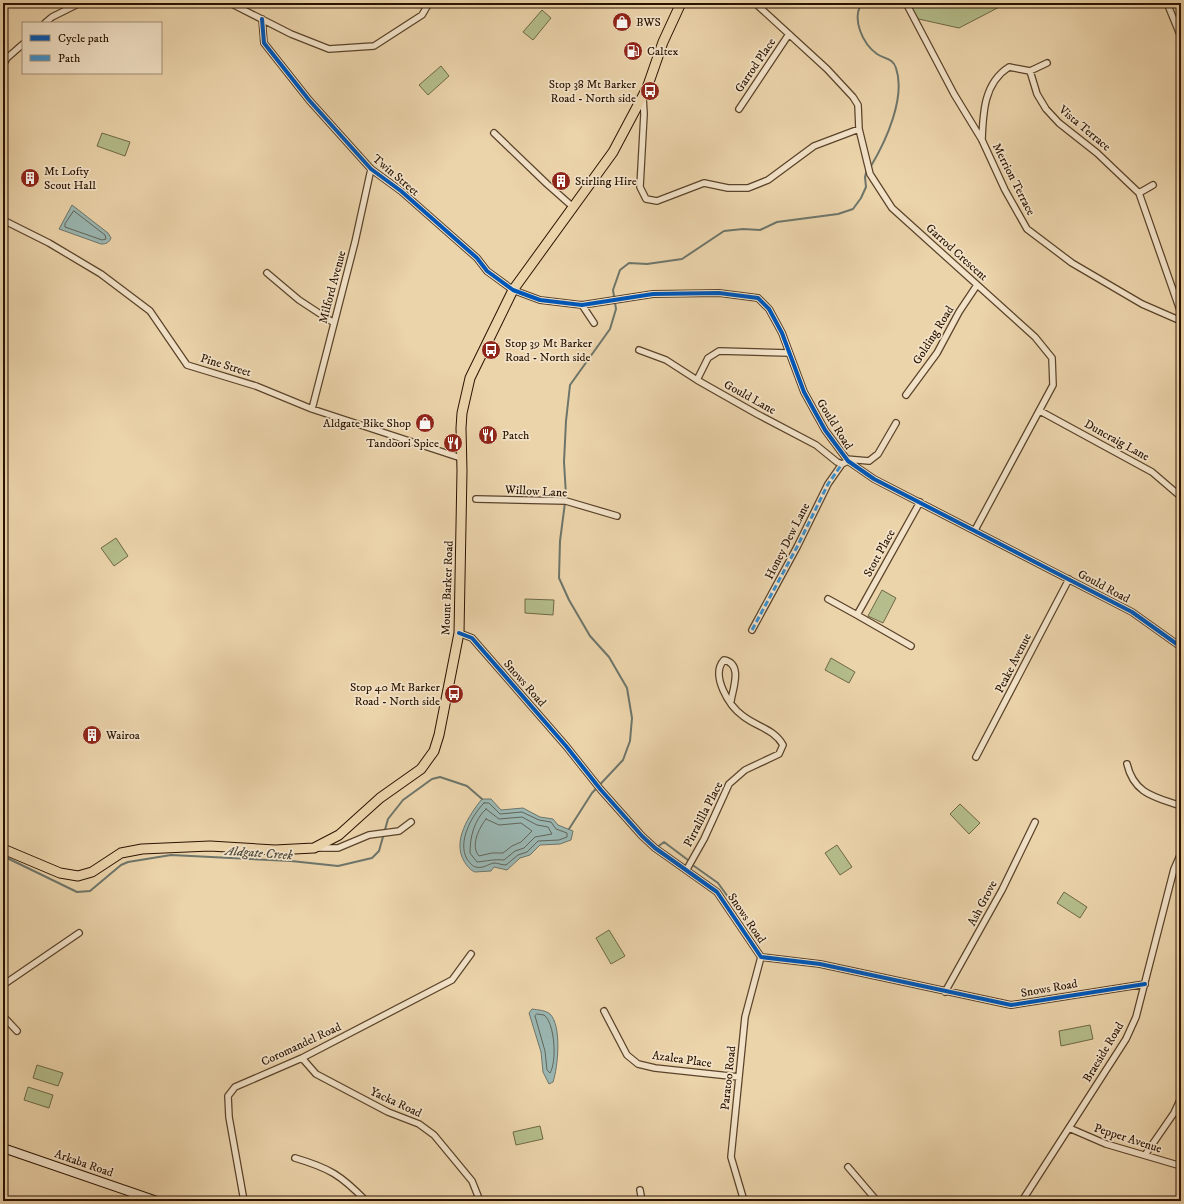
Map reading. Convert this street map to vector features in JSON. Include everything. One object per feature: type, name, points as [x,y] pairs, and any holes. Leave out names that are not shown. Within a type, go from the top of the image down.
[{"type":"main road","name":"Mount Barker Road","points":[[3,849],[60,873],[78,876],[92,872],[121,853],[142,849],[210,846],[275,850],[314,848],[339,835],[380,798],[421,769],[434,751],[446,706],[459,633],[462,413],[470,378],[513,290],[613,152],[643,97],[663,42],[681,3]]},
{"type":"street","points":[[46,22],[52,17],[80,3]]},
{"type":"street","points":[[230,3],[291,34],[329,49],[374,46],[422,15],[429,3]]},
{"type":"street","name":"Garrod Crescent","points":[[756,3],[853,97],[858,105],[859,128],[870,174],[892,208],[1035,337],[1052,358],[1053,385],[975,530]]},
{"type":"street","name":"Merrion Terrace","points":[[906,3],[954,94],[982,140],[1005,190],[1026,228],[1072,263],[1142,304],[1181,321]]},
{"type":"street","points":[[1168,3],[1181,37]]},
{"type":"street","name":"Twin Street","points":[[262,19],[264,43],[298,88],[371,169],[401,191],[477,258],[487,271],[513,290]]},
{"type":"street","name":"Garrod Place","points":[[738,109],[789,34]]},
{"type":"street","points":[[3,65],[7,58],[22,45]]},
{"type":"street","points":[[982,140],[988,95],[999,73],[1009,67],[1030,71],[1047,63]]},
{"type":"street","name":"Vista Terrace","points":[[1030,71],[1037,94],[1046,109],[1059,123],[1103,158],[1139,193],[1181,313]]},
{"type":"street","points":[[643,97],[644,114],[640,187],[646,199],[657,201],[704,183],[728,188],[748,188],[768,180],[814,146],[859,128]]},
{"type":"street","points":[[494,133],[546,184],[573,207]]},
{"type":"street","name":"Milford Avenue","points":[[312,409],[355,242],[371,169]]},
{"type":"street","points":[[1139,193],[1153,185]]},
{"type":"street","name":"Pine Street","points":[[3,220],[49,243],[101,274],[150,311],[187,365],[256,386],[312,409],[461,458]]},
{"type":"street","points":[[267,273],[299,300],[334,323]]},
{"type":"street","name":"Golding Road","points":[[906,395],[937,353],[977,285]]},
{"type":"street","name":"Gould Road","points":[[513,290],[540,300],[582,305],[653,294],[712,293],[758,298],[769,309],[782,333],[804,392],[825,430],[845,461],[874,479],[1132,612],[1181,647]]},
{"type":"street","points":[[582,305],[594,323]]},
{"type":"street","name":"Gould Lane","points":[[639,350],[666,360],[697,380],[816,445],[837,462],[845,461]]},
{"type":"street","points":[[697,380],[708,358],[719,351],[789,354]]},
{"type":"street","name":"Duncraig Lane","points":[[1040,410],[1152,472],[1180,496]]},
{"type":"street","points":[[845,461],[869,461],[878,454],[896,423]]},
{"type":"street","name":"Honey Dew Lane","points":[[752,630],[797,547],[828,484],[845,461]]},
{"type":"street","name":"Willow Lane","points":[[476,499],[564,502],[617,516]]},
{"type":"street","name":"Stott Place","points":[[857,615],[920,502]]},
{"type":"street","name":"Peake Avenue","points":[[976,757],[1069,579]]},
{"type":"street","points":[[828,600],[911,646]]},
{"type":"street","name":"Snows Road","points":[[459,633],[472,638],[601,790],[655,848],[717,892],[761,957],[820,964],[1011,1006],[1092,991],[1145,984]]},
{"type":"street","name":"Pirralilla Place","points":[[687,870],[704,839],[729,784],[745,770],[779,754],[783,745],[778,736],[744,717],[736,710],[731,702],[721,685],[719,676],[720,665],[724,660],[731,661],[735,666],[735,678],[731,702]]},
{"type":"street","points":[[1127,764],[1130,778],[1146,793],[1181,806]]},
{"type":"street","points":[[314,848],[338,848],[369,835],[399,831],[411,822]]},
{"type":"street","name":"Ash Grove","points":[[945,992],[1002,890],[1035,822]]},
{"type":"street","name":"Braeside Road","points":[[1022,1201],[1126,1039],[1136,1017],[1174,869],[1181,852]]},
{"type":"street","points":[[3,985],[79,933]]},
{"type":"street","name":"Coromandel Road","points":[[244,1201],[229,1117],[228,1096],[235,1087],[302,1058],[452,980],[471,954]]},
{"type":"street","name":"Paratoo Road","points":[[744,1201],[731,1157],[745,1017],[761,957]]},
{"type":"street","name":"Azalea Place","points":[[604,1011],[628,1055],[638,1064],[655,1068],[738,1077]]},
{"type":"street","points":[[3,1016],[17,1031]]},
{"type":"street","name":"Yacka Road","points":[[302,1058],[316,1074],[388,1112],[419,1124],[434,1135],[472,1181],[480,1201]]},
{"type":"street","points":[[1145,1155],[1174,1113],[1181,1098]]},
{"type":"street","name":"Pepper Avenue","points":[[1069,1128],[1106,1144],[1181,1166]]},
{"type":"street","name":"Arkaba Road","points":[[3,1148],[157,1201]]},
{"type":"street","points":[[295,1158],[322,1166],[347,1182],[366,1201]]},
{"type":"street","points":[[848,1167],[878,1201]]},
{"type":"street","points":[[640,1190],[642,1201]]},
{"type":"green space","points":[[906,3],[1007,3],[959,28],[914,18]]},
{"type":"green space","points":[[542,10],[551,18],[533,40],[523,32]]},
{"type":"green space","points":[[441,66],[449,76],[428,95],[419,85]]},
{"type":"green space","points":[[102,133],[130,142],[125,156],[97,146]]},
{"type":"green space","points":[[116,538],[128,556],[114,566],[101,548]]},
{"type":"green space","points":[[882,590],[896,598],[883,623],[868,616]]},
{"type":"green space","points":[[525,599],[554,600],[553,615],[525,613]]},
{"type":"green space","points":[[831,658],[855,672],[849,683],[825,670]]},
{"type":"green space","points":[[960,804],[980,823],[969,834],[950,814]]},
{"type":"green space","points":[[837,845],[852,867],[840,875],[825,853]]},
{"type":"green space","points":[[1064,892],[1087,907],[1080,918],[1057,903]]},
{"type":"green space","points":[[609,930],[625,956],[611,964],[596,938]]},
{"type":"green space","points":[[1090,1025],[1093,1039],[1061,1046],[1059,1031]]},
{"type":"green space","points":[[37,1065],[63,1073],[58,1086],[33,1078]]},
{"type":"green space","points":[[28,1087],[53,1095],[49,1108],[24,1100]]},
{"type":"green space","points":[[540,1126],[543,1139],[516,1145],[513,1132]]},
{"type":"water","points":[[72,205],[108,233],[111,238],[108,242],[101,244],[59,229]]},
{"type":"water","points":[[482,799],[491,799],[501,810],[523,808],[540,817],[553,819],[558,825],[573,831],[571,840],[560,844],[540,845],[530,855],[520,858],[507,870],[494,867],[491,871],[475,872],[469,868],[464,861],[460,845],[467,820]]},
{"type":"water","points":[[532,1009],[544,1011],[550,1014],[554,1020],[556,1028],[558,1047],[555,1075],[553,1082],[549,1084],[543,1072],[541,1052],[529,1013]]},
{"type":"waterway","points":[[862,3],[859,9],[858,24],[863,38],[872,50],[880,56],[893,62],[896,68],[898,80],[898,92],[893,118],[883,144],[871,166]]},
{"type":"waterway","points":[[569,829],[592,793],[623,760],[630,741],[632,718],[627,688],[609,657],[590,636],[569,600],[559,578],[560,541],[566,495],[564,462],[570,385],[610,329],[616,309],[613,290],[620,270],[629,263],[647,264],[682,259],[724,231],[743,229],[760,230],[777,222],[838,214],[853,209],[861,198],[866,187],[865,177],[867,169]]},
{"type":"waterway","name":"Aldgate Creek","points":[[3,856],[77,892],[90,891],[121,865],[128,862],[171,855],[291,861],[338,866],[372,858],[379,851],[388,819],[403,800],[432,779],[440,777],[467,786],[482,799]]},
{"type":"waterway","points":[[656,848],[664,842],[688,860]]},
{"type":"waterway","points":[[694,866],[718,883],[749,926]]},
{"type":"marked path","points":[[752,630],[797,547],[828,484],[842,464]]},
{"type":"cycle path","points":[[262,19],[264,43],[309,100],[371,169],[401,191],[477,258],[487,271],[513,290],[540,300],[582,305],[653,294],[719,293],[758,298],[769,309],[782,333],[804,392],[825,430],[848,461],[874,479],[1132,612],[1181,647]]},
{"type":"cycle path","points":[[459,633],[472,638],[642,836],[655,848],[717,892],[761,957],[820,964],[1011,1005],[1145,984]]},
{"type":"place","name":"BWS","points":[[622,22]]},
{"type":"place","name":"Caltex","points":[[633,51]]},
{"type":"place","name":"Stop 38 Mt Barker Road - North side","points":[[650,91]]},
{"type":"place","name":"Mt Lofty Scout Hall","points":[[30,178]]},
{"type":"place","name":"Stirling Hire","points":[[561,181]]},
{"type":"place","name":"Stop 39 Mt Barker Road - North side","points":[[491,350]]},
{"type":"place","name":"Aldgate Bike Shop","points":[[425,423]]},
{"type":"place","name":"Patch","points":[[488,435]]},
{"type":"place","name":"Tandoori Spice","points":[[453,443]]},
{"type":"place","name":"Stop 40 Mt Barker Road - North side","points":[[454,694]]},
{"type":"place","name":"Wairoa","points":[[92,735]]}]
